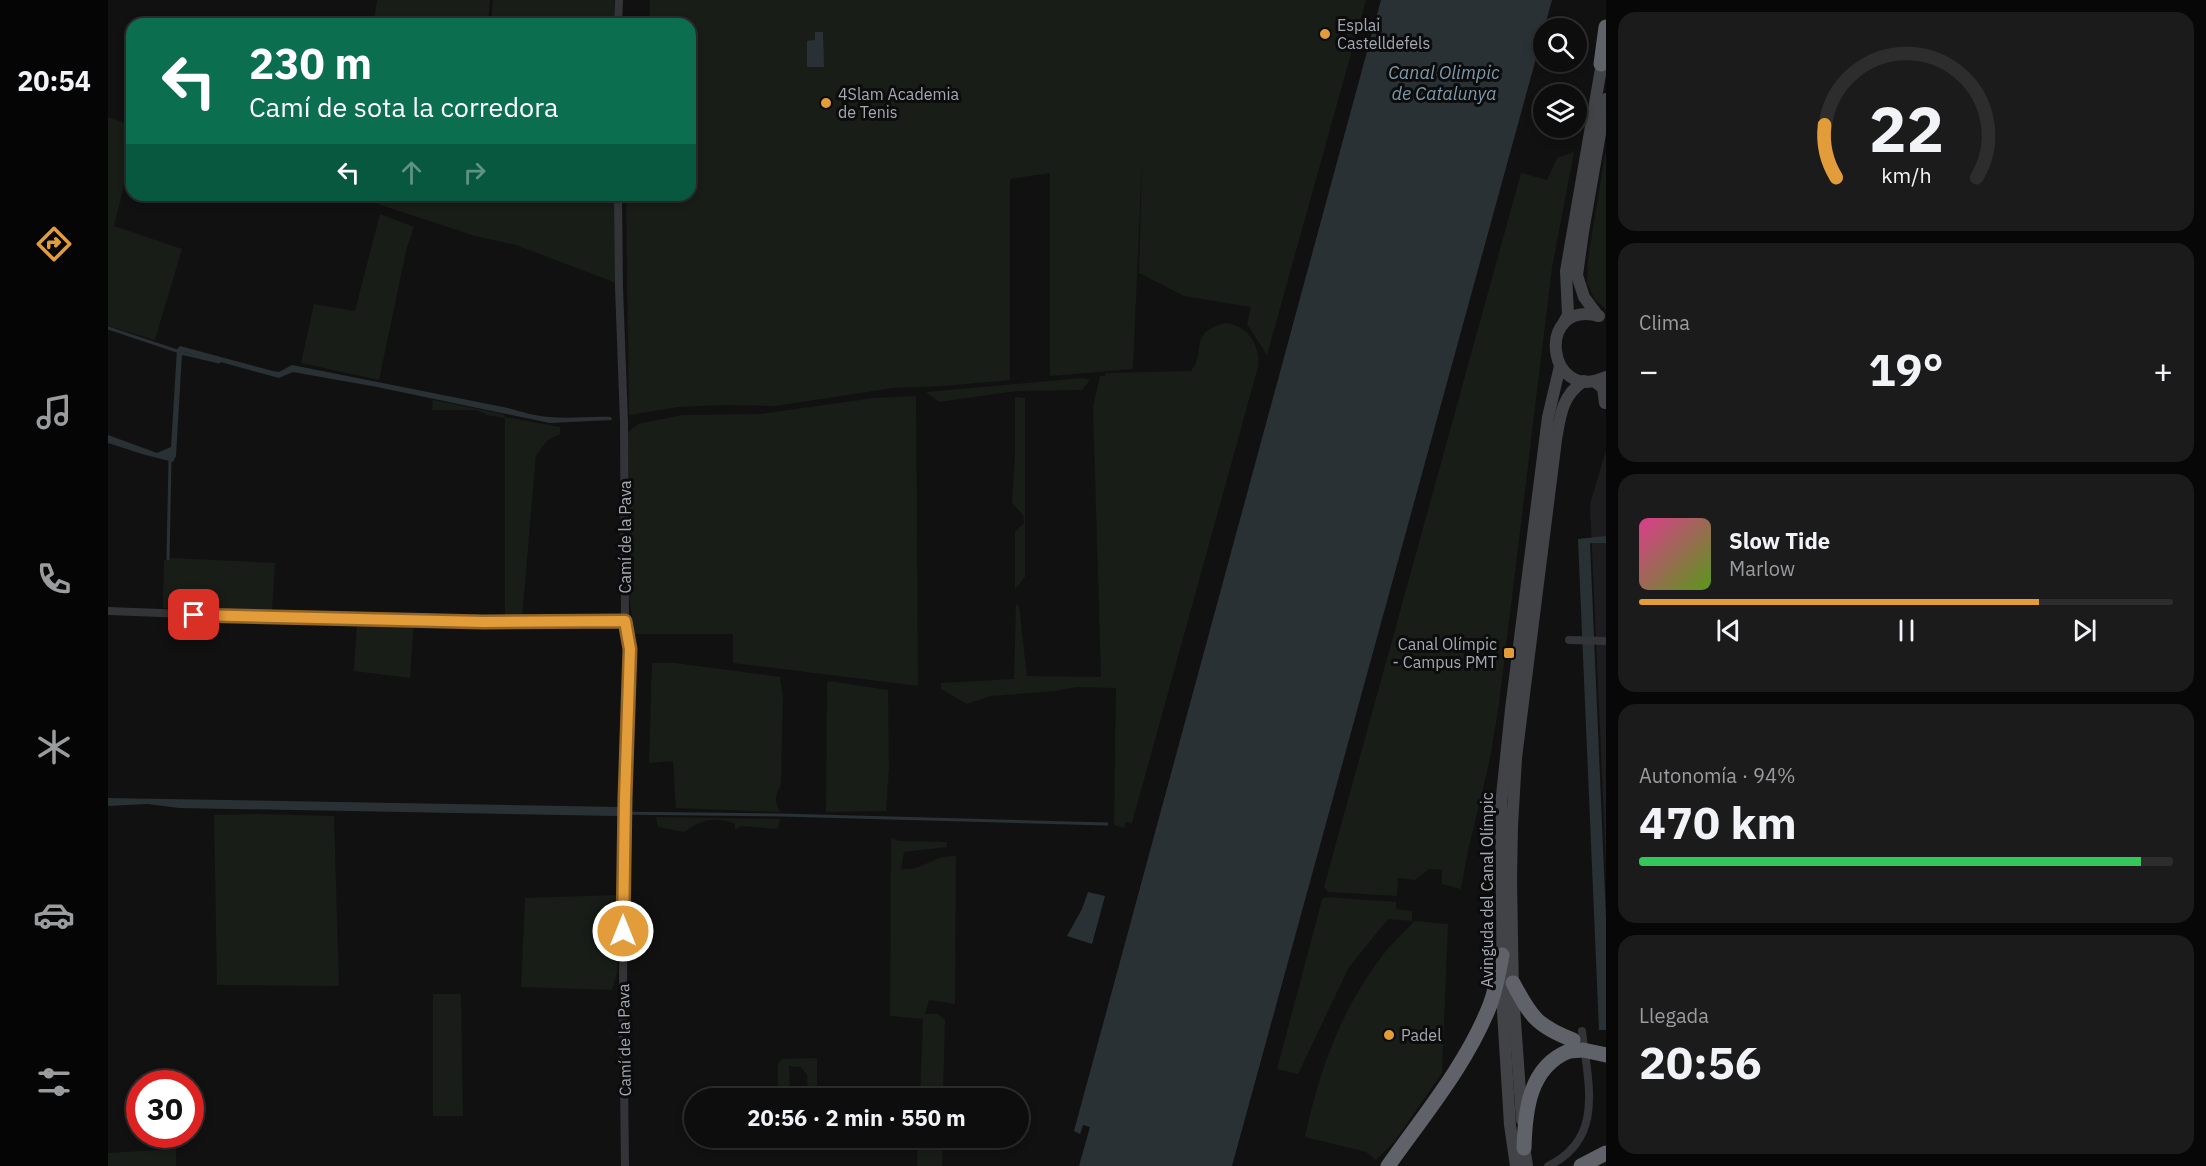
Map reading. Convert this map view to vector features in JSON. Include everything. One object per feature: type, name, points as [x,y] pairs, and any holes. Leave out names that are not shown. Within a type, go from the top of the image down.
[{"type":"highway","points":[[1601,64],[1606,27]]},
{"type":"highway","points":[[1388,1166],[1443,1088],[1473,1038],[1495,992],[1502,955]]},
{"type":"highway","points":[[1513,983],[1525,1006],[1536,1020],[1553,1032],[1575,1041],[1606,1047]]},
{"type":"highway","points":[[1575,1041],[1583,1050],[1606,1055]]},
{"type":"highway","points":[[1524,1148],[1526,1111],[1535,1083],[1550,1062],[1575,1041]]},
{"type":"highway","points":[[1581,1166],[1606,1153]]},
{"type":"highway","points":[[1590,1166],[1606,1161]]},
{"type":"street","points":[[618,18],[619,0]]},
{"type":"street","points":[[1606,44],[1566,270],[1568,315],[1557,335],[1554,351],[1560,366],[1568,374],[1595,380],[1603,388],[1605,404],[1606,401]]},
{"type":"street","points":[[1602,317],[1584,297],[1577,275],[1606,99]]},
{"type":"street","name":"Camí de la Pava","points":[[618,201],[624,423],[625,621],[630,649],[624,822],[625,1166]]},
{"type":"street","points":[[1563,324],[1580,314],[1602,317]]},
{"type":"street","name":"Avinguda del Canal Olímpic","points":[[1520,1165],[1510,1125],[1507,1084],[1502,955],[1501,826],[1506,752],[1548,417],[1560,366]]},
{"type":"street","name":"Avinguda del Canal Olímpic","points":[[1520,1165],[1524,1148],[1516,1047],[1511,880],[1512,826],[1520,726],[1561,412],[1569,393],[1595,380]]},
{"type":"street","points":[[108,611],[268,618],[484,622],[625,621]]},
{"type":"street","points":[[1573,640],[1603,641]]},
{"type":"street","points":[[1548,1166],[1564,1158],[1573,1150],[1581,1139],[1587,1122],[1587,1076],[1575,1041]]},
{"type":"street","points":[[1380,1166],[1402,1146]]},
{"type":"shaded area","points":[[377,0],[490,0],[488,18],[374,18]]},
{"type":"shaded area","points":[[493,0],[614,0],[614,18],[491,18]]},
{"type":"shaded area","points":[[650,0],[1366,0],[1267,355],[1247,324],[1251,307],[1184,296],[1139,273],[1142,161],[1133,369],[1050,376],[1050,173],[1010,179],[1010,380],[893,388],[775,406],[678,407],[629,415],[626,201],[696,201],[696,18],[650,18]]},
{"type":"shaded area","points":[[108,117],[126,124],[126,177],[114,226],[182,249],[155,340],[108,326]]},
{"type":"shaded area","points":[[1606,148],[1606,309],[1595,300],[1587,283],[1588,258]]},
{"type":"shaded area","points":[[1574,152],[1552,268],[1499,704],[1490,759],[1461,889],[1442,884],[1442,870],[1429,869],[1415,880],[1398,878],[1397,896],[1328,892],[1324,887],[1521,173],[1547,180],[1557,158]]},
{"type":"shaded area","points":[[378,201],[616,201],[616,283],[516,245],[475,236],[378,204]]},
{"type":"shaded area","points":[[380,214],[414,227],[407,247],[379,380],[301,363],[314,304],[355,311]]},
{"type":"shaded area","points":[[1225,323],[1240,328],[1251,338],[1257,352],[1258,367],[1132,823],[1126,822],[1124,828],[1114,825],[1116,688],[1076,687],[1056,691],[991,696],[967,704],[941,689],[941,683],[1014,679],[1016,604],[1019,606],[1027,676],[1101,677],[1093,407],[1100,376],[1105,376],[1105,373],[1191,371],[1196,364],[1200,344],[1206,332]]},
{"type":"shaded area","points":[[1083,378],[1090,380],[1082,390],[1016,391],[939,402],[926,392]]},
{"type":"shaded area","points":[[916,396],[918,686],[733,663],[733,634],[634,634],[629,593],[627,433],[638,424],[682,415],[760,414],[874,398]]},
{"type":"shaded area","points":[[1015,397],[1025,398],[1025,577],[1015,589],[1015,532],[1024,523],[1023,515],[1012,503]]},
{"type":"shaded area","points":[[433,400],[560,427],[560,434],[548,440],[536,455],[522,618],[505,618],[505,418],[487,415],[476,410],[432,410]]},
{"type":"shaded area","points":[[1606,451],[1606,868],[1590,504]]},
{"type":"shaded area","points":[[173,558],[275,563],[272,611],[163,608],[164,560]]},
{"type":"shaded area","points":[[357,623],[414,624],[410,678],[354,671]]},
{"type":"shaded area","points":[[652,663],[675,663],[780,677],[783,697],[781,785],[776,798],[780,812],[676,808],[673,761],[649,763]]},
{"type":"shaded area","points":[[829,681],[888,690],[889,769],[886,811],[826,812],[827,683]]},
{"type":"shaded area","points":[[214,815],[334,816],[339,986],[217,985]]},
{"type":"shaded area","points":[[656,817],[780,819],[778,829],[741,826],[735,830],[735,824],[721,820],[708,820],[684,832],[658,827]]},
{"type":"shaded area","points":[[891,838],[899,841],[947,842],[947,847],[904,852],[901,869],[916,868],[941,858],[956,856],[955,1004],[929,1000],[925,1014],[938,1014],[945,1020],[943,1088],[920,1088],[923,1019],[890,1016]]},
{"type":"shaded area","points":[[617,895],[617,973],[612,990],[521,987],[525,898]]},
{"type":"shaded area","points":[[1325,897],[1396,902],[1396,909],[1412,911],[1412,921],[1388,919],[1349,967],[1298,1074],[1277,1069],[1322,900]]},
{"type":"shaded area","name":"Padel","points":[[1414,921],[1448,924],[1442,1073],[1394,1142],[1376,1160],[1366,1152],[1305,1137],[1325,1065],[1355,997],[1387,951]]},
{"type":"shaded area","points":[[433,994],[461,994],[463,1116],[433,1116]]},
{"type":"shaded area","points":[[817,1058],[817,1088],[808,1088],[807,1075],[801,1067],[789,1066],[790,1088],[778,1088],[778,1064],[782,1059]]},
{"type":"shaded area","points":[[918,1148],[943,1148],[942,1166],[917,1166]]},
{"type":"shaded area","points":[[176,1149],[176,1166],[108,1166],[108,1153]]},
{"type":"water","name":"Canal Olimpic de Catalunya","points":[[1381,0],[1552,0],[1547,18],[1533,18],[1533,69],[1232,1166],[1079,1166],[1090,1127],[1083,1125],[1080,1134],[1074,1131]]},
{"type":"water","points":[[815,32],[823,32],[824,67],[807,67],[807,41],[815,40]]},
{"type":"water","points":[[180,346],[273,371],[279,372],[292,365],[539,416],[611,417],[612,420],[550,423],[293,372],[279,378],[184,352],[182,354],[176,456],[173,462],[108,443],[108,435],[157,453],[171,447],[177,349]]},
{"type":"water","points":[[1606,536],[1606,543],[1590,543],[1606,918],[1606,1030],[1599,1030],[1578,539]]},
{"type":"water","points":[[108,798],[618,807],[618,816],[179,808],[147,804],[108,806]]},
{"type":"water","points":[[1088,892],[1105,896],[1092,944],[1067,936],[1082,909]]},
{"type":"waterway","points":[[108,328],[180,352]]},
{"type":"waterway","points":[[181,355],[181,353],[219,362]]},
{"type":"waterway","points":[[168,559],[170,460]]},
{"type":"waterway","points":[[614,813],[1107,824]]},
{"type":"place","name":"Esplai Castelldefels","points":[[1325,34]]},
{"type":"place","name":"4Slam Academia de Tenis","points":[[826,103]]},
{"type":"place","name":"Canal Olímpic - Campus PMT","points":[[1509,653]]},
{"type":"place","name":"Padel","points":[[1389,1035]]},
{"type":"route","points":[[194,615],[484,622],[625,621],[630,649],[623,931]]}]
